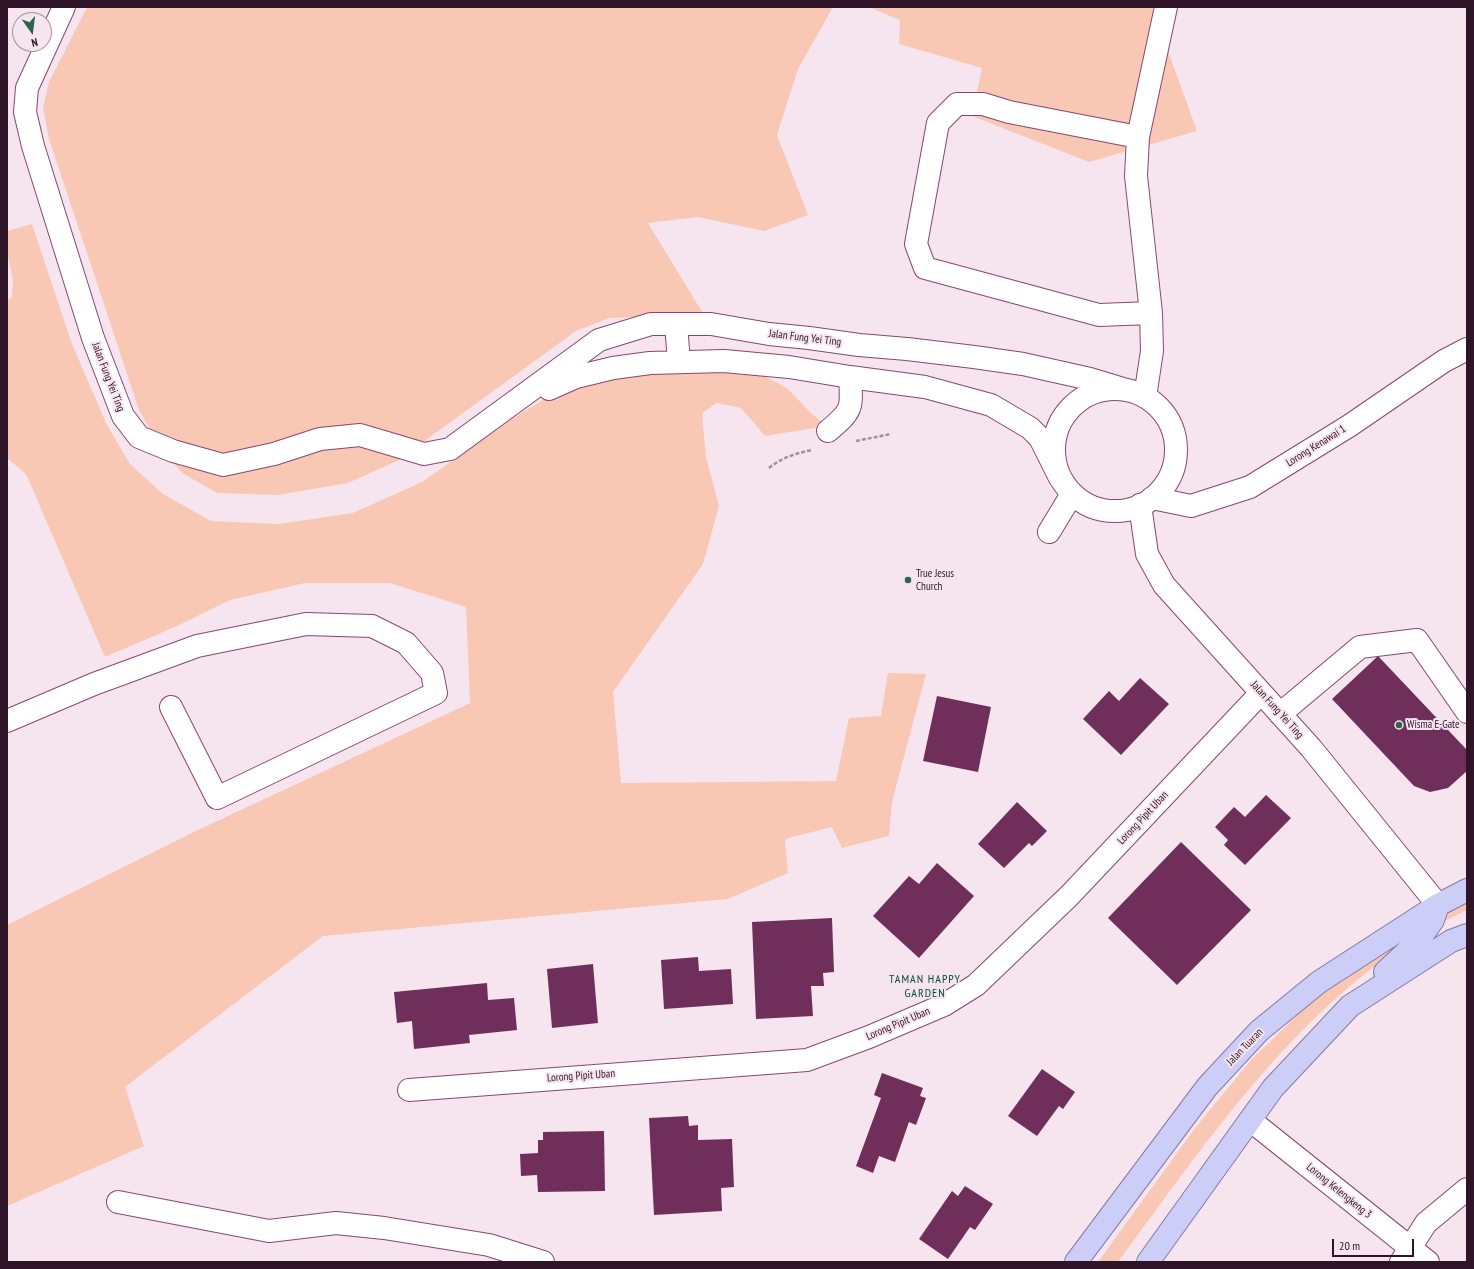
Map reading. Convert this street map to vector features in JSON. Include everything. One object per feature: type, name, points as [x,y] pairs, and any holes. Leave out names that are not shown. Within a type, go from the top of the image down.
[{"type":"main road","name":"Jalan Tuaran","points":[[1076,1262],[1207,1087],[1259,1031],[1319,982],[1438,905],[1467,890]]},
{"type":"main road","points":[[1148,1262],[1273,1088],[1350,1006],[1418,941],[1433,920],[1438,905]]},
{"type":"main road","points":[[1350,1006],[1451,941],[1467,935]]},
{"type":"street","name":"Jalan Fung Yei Ting","points":[[64,7],[27,88],[26,112],[33,146],[93,338],[123,416],[140,437],[173,451],[223,464],[274,454],[320,439],[360,435],[424,454],[450,449],[599,340],[651,324],[711,324],[769,334],[981,358],[1023,364],[1090,379],[1122,389]]},
{"type":"street","points":[[1145,396],[1152,351],[1141,218],[1137,196],[1136,176],[1138,137],[1166,7]]},
{"type":"street","points":[[1138,137],[1009,112],[983,104],[957,104],[938,123],[916,244],[925,268],[1099,315],[1150,313]]},
{"type":"street","points":[[676,324],[679,362]]},
{"type":"street","name":"Lorong Kenawai 1","points":[[1146,502],[1192,506],[1250,487],[1349,426],[1444,361],[1467,349]]},
{"type":"street","name":"Jalan Fung Yei Ting","points":[[508,408],[576,377],[613,368],[650,363],[724,361],[774,365],[925,387],[991,405],[1030,428],[1040,438],[1066,486]]},
{"type":"street","points":[[828,431],[846,416],[851,402],[850,377]]},
{"type":"street","points":[[1122,389],[1145,396],[1160,409],[1171,426],[1176,446],[1174,465],[1166,483],[1146,502],[1123,510],[1105,510],[1088,505],[1066,486],[1054,460],[1054,441],[1059,423],[1070,408],[1085,396],[1103,390],[1122,389]]},
{"type":"street","points":[[1049,532],[1066,486]]},
{"type":"street","name":"Jalan Fung Yei Ting","points":[[1146,502],[1147,554],[1164,585],[1311,748],[1438,905]]},
{"type":"street","points":[[7,721],[94,684],[197,646],[306,624],[372,626],[406,643],[432,673],[436,693],[217,798],[171,707]]},
{"type":"street","points":[[1280,714],[1360,647],[1417,640],[1467,712]]},
{"type":"street","name":"Lorong Pipit Uban","points":[[409,1090],[806,1060],[869,1037],[944,1005],[976,985],[1069,896],[1261,693]]},
{"type":"street","name":"Lorong Kelengkeng 3","points":[[1250,1120],[1405,1254],[1428,1262]]},
{"type":"street","points":[[1405,1254],[1426,1223],[1467,1189]]},
{"type":"street","points":[[118,1202],[269,1231],[336,1223],[384,1228],[489,1245],[543,1262]]},
{"type":"shaded area","points":[[87,7],[833,7],[798,69],[777,135],[808,215],[764,231],[698,217],[648,223],[704,315],[609,318],[576,331],[397,461],[348,483],[278,495],[217,493],[182,473],[159,446],[139,410],[49,139],[43,108],[49,82]]},
{"type":"shaded area","points":[[868,7],[1152,7],[1197,131],[1089,162],[972,116],[982,68],[899,44],[900,20]]},
{"type":"shaded area","points":[[32,224],[72,344],[106,423],[130,464],[163,494],[211,521],[279,524],[353,513],[422,482],[510,420],[584,375],[748,368],[787,388],[811,413],[827,426],[765,436],[741,408],[717,403],[702,413],[706,457],[719,506],[703,564],[613,692],[621,783],[836,781],[849,718],[881,716],[888,673],[926,674],[892,802],[889,836],[842,848],[832,827],[785,839],[788,873],[728,899],[323,936],[125,1087],[144,1146],[7,1206],[7,925],[200,829],[470,703],[466,607],[390,583],[305,583],[230,600],[177,626],[105,657],[26,474],[7,458],[7,300],[12,297],[13,280],[7,252],[7,231]]},
{"type":"shaded area","points":[[1467,898],[1467,910],[1412,940],[1361,977],[1315,1018],[1272,1064],[1231,1112],[1192,1161],[1118,1262],[1098,1262],[1195,1128],[1251,1060],[1311,1002],[1359,962]]},
{"type":"building","name":"Wisma E-Gate","points":[[1378,656],[1467,750],[1467,771],[1448,788],[1430,792],[1414,786],[1332,699]]},
{"type":"building","points":[[1140,678],[1169,704],[1121,755],[1083,719],[1109,691],[1119,701]]},
{"type":"building","points":[[937,696],[991,707],[978,772],[923,761]]},
{"type":"building","points":[[1266,795],[1291,818],[1245,865],[1224,845],[1228,840],[1215,827],[1234,807],[1245,817]]},
{"type":"building","points":[[1017,802],[1047,831],[1032,846],[1029,843],[1004,868],[978,844]]},
{"type":"building","points":[[1181,842],[1251,910],[1177,985],[1108,918]]},
{"type":"building","points":[[937,863],[974,896],[919,958],[873,916],[909,876],[919,884]]},
{"type":"building","points":[[832,918],[834,972],[823,973],[824,986],[811,986],[813,1016],[756,1019],[752,922]]},
{"type":"building","points":[[698,957],[699,971],[731,969],[733,1004],[664,1009],[661,960]]},
{"type":"building","points":[[593,964],[598,1023],[552,1028],[547,969]]},
{"type":"building","points":[[487,983],[488,1000],[514,998],[517,1030],[469,1035],[470,1043],[414,1049],[412,1021],[397,1023],[394,992]]},
{"type":"building","points":[[1042,1069],[1075,1092],[1063,1109],[1059,1106],[1037,1136],[1008,1116]]},
{"type":"building","points":[[882,1073],[923,1088],[920,1096],[926,1098],[916,1125],[909,1122],[895,1162],[879,1156],[873,1173],[856,1166],[881,1098],[874,1095]]},
{"type":"building","points":[[688,1116],[689,1126],[698,1125],[698,1140],[732,1139],[734,1187],[721,1188],[722,1211],[654,1215],[649,1118]]},
{"type":"building","points":[[604,1131],[605,1191],[538,1192],[537,1175],[521,1176],[520,1154],[538,1153],[538,1140],[543,1140],[543,1132]]},
{"type":"building","points":[[965,1186],[993,1204],[975,1230],[970,1227],[948,1259],[919,1239],[952,1191],[958,1196]]},
{"type":"place","name":"True Jesus Church","points":[[908,580]]},
{"type":"place","name":"Wisma E-Gate","points":[[1399,725]]},
{"type":"district","name":"TAMAN HAPPY GARDEN","points":[[925,987]]}]
